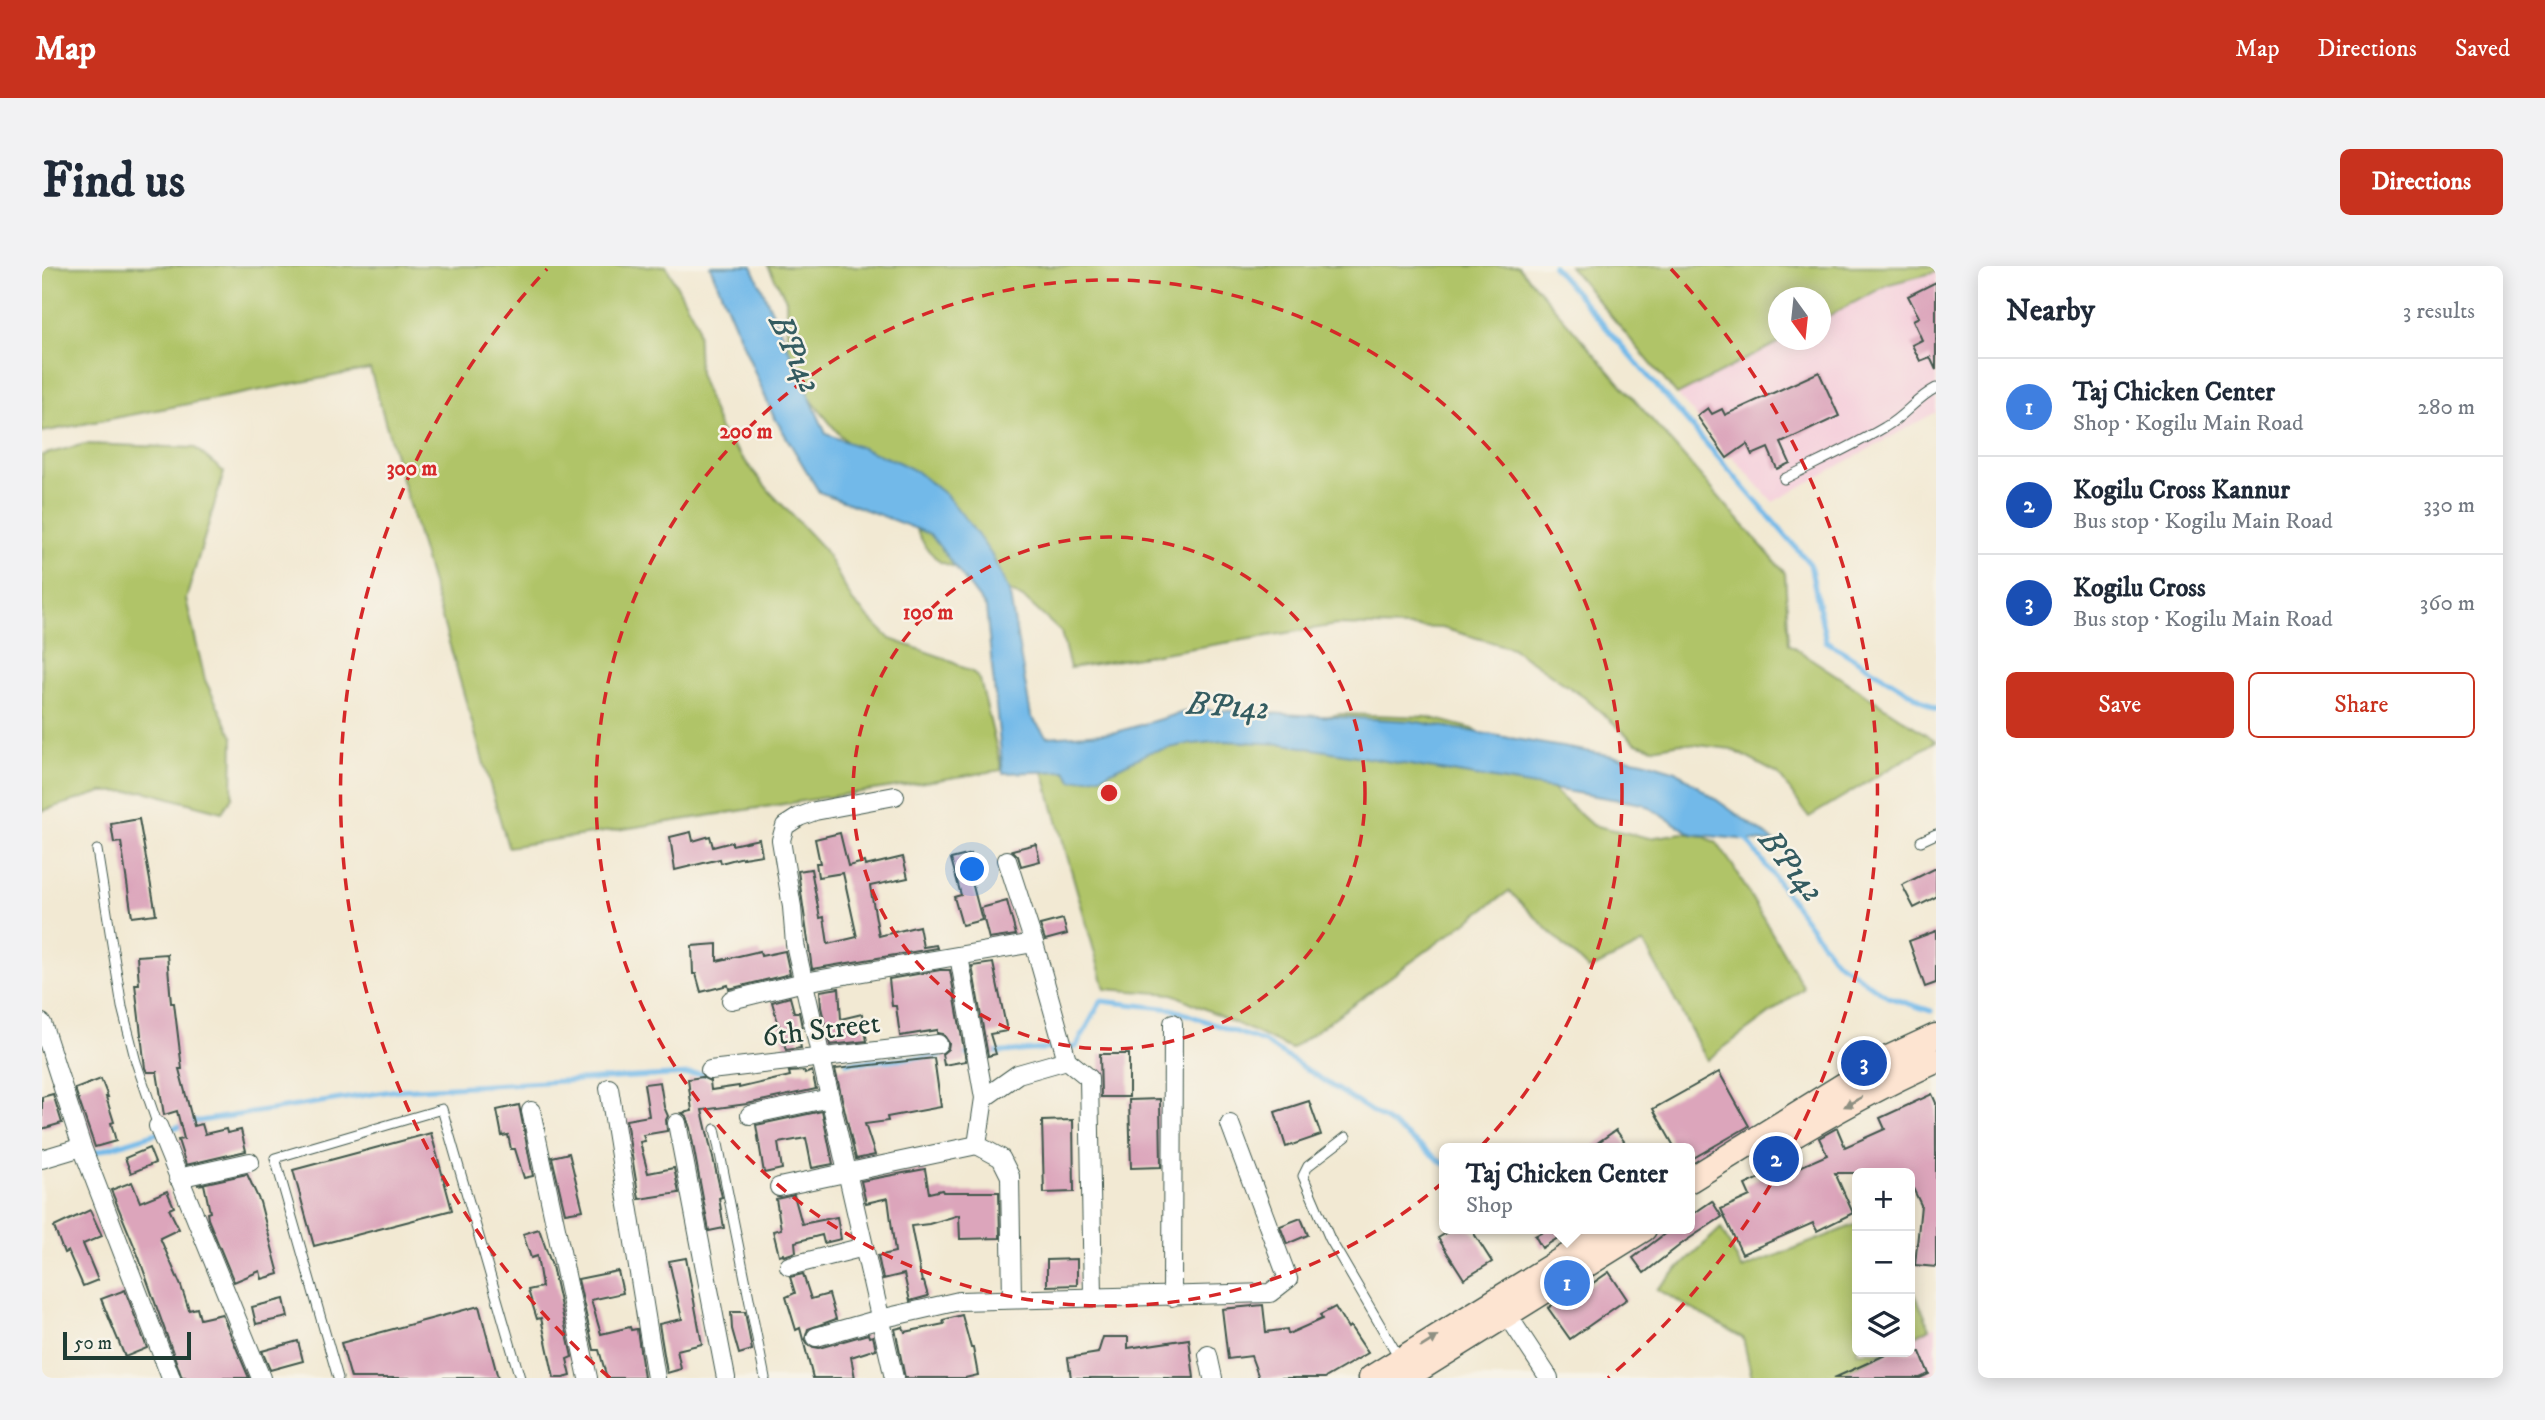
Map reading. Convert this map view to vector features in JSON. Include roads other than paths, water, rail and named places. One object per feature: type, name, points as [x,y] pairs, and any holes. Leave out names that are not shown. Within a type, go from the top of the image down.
[{"type":"main road","points":[[1695,1194],[1822,1118],[1936,1036]]},
{"type":"main road","points":[[1695,1177],[1893,1068],[1936,1061]]},
{"type":"main road","points":[[1371,1378],[1403,1369],[1480,1321],[1604,1234]]},
{"type":"main road","points":[[1480,1321],[1507,1314],[1636,1234]]},
{"type":"street","points":[[894,1378],[795,944],[781,840],[785,826],[799,817],[815,811],[895,796]]},
{"type":"street","points":[[1007,860],[1034,943],[1066,1060],[1089,1078],[1093,1296]]},
{"type":"street","points":[[731,1000],[804,982],[1034,943]]},
{"type":"street","points":[[959,956],[984,1098],[977,1145]]},
{"type":"street","points":[[42,1023],[85,1154],[171,1378]]},
{"type":"street","points":[[1172,1297],[1173,1023]]},
{"type":"street","name":"6th Street","points":[[710,1070],[938,1044]]},
{"type":"street","points":[[984,1098],[1018,1074],[1066,1060]]},
{"type":"street","points":[[609,1088],[656,1378]]},
{"type":"street","points":[[751,1115],[830,1098]]},
{"type":"street","points":[[531,1111],[588,1378]]},
{"type":"street","points":[[677,1123],[726,1378]]},
{"type":"street","points":[[816,1337],[959,1301],[1270,1293],[1288,1279],[1230,1124]]},
{"type":"street","points":[[161,1135],[261,1378]]},
{"type":"street","points":[[779,1187],[977,1145],[1001,1158],[1010,1177],[1012,1299]]},
{"type":"street","points":[[42,1159],[85,1154]]},
{"type":"street","points":[[178,1178],[250,1162]]},
{"type":"street","points":[[789,1266],[864,1247]]},
{"type":"street","points":[[1507,1314],[1549,1378]]},
{"type":"street","points":[[1208,1355],[1213,1378]]},
{"type":"lane","points":[[1784,479],[1887,427],[1906,414],[1922,395],[1936,388]]},
{"type":"lane","points":[[1922,841],[1936,834]]},
{"type":"lane","points":[[97,850],[122,1007],[136,1062],[161,1135]]},
{"type":"lane","points":[[338,1378],[275,1158],[442,1109],[520,1378]]},
{"type":"lane","points":[[715,1129],[765,1378]]},
{"type":"lane","points":[[1346,1137],[1308,1166],[1303,1176],[1330,1239],[1403,1369]]},
{"type":"water","points":[[710,266],[752,266],[826,434],[916,471],[947,496],[969,523],[991,554],[1009,591],[1031,716],[1047,737],[1117,732],[1194,709],[1411,721],[1643,761],[1676,771],[1777,843],[1692,834],[1643,804],[1284,744],[1224,741],[1183,745],[1150,752],[1101,776],[1072,781],[1066,771],[1003,773],[986,608],[930,534],[819,492],[772,413]]},
{"type":"waterway","points":[[1553,266],[1810,564],[1826,641],[1936,709]]},
{"type":"waterway","name":"BP142","points":[[1741,836],[1747,840],[1835,960],[1888,997],[1931,1011]]},
{"type":"waterway","points":[[959,1055],[1076,1047],[1101,1001],[1172,1009],[1264,1042],[1394,1126],[1439,1160]]},
{"type":"waterway","points":[[847,1063],[949,1056]]},
{"type":"waterway","points":[[89,1154],[193,1122],[398,1090],[708,1073]]},
{"type":"place","name":"Kogilu Cross","points":[[1864,1063]]},
{"type":"place","name":"Kogilu Cross Kannur","points":[[1776,1159]]},
{"type":"place","name":"Taj Chicken Center","points":[[1567,1283]]}]
